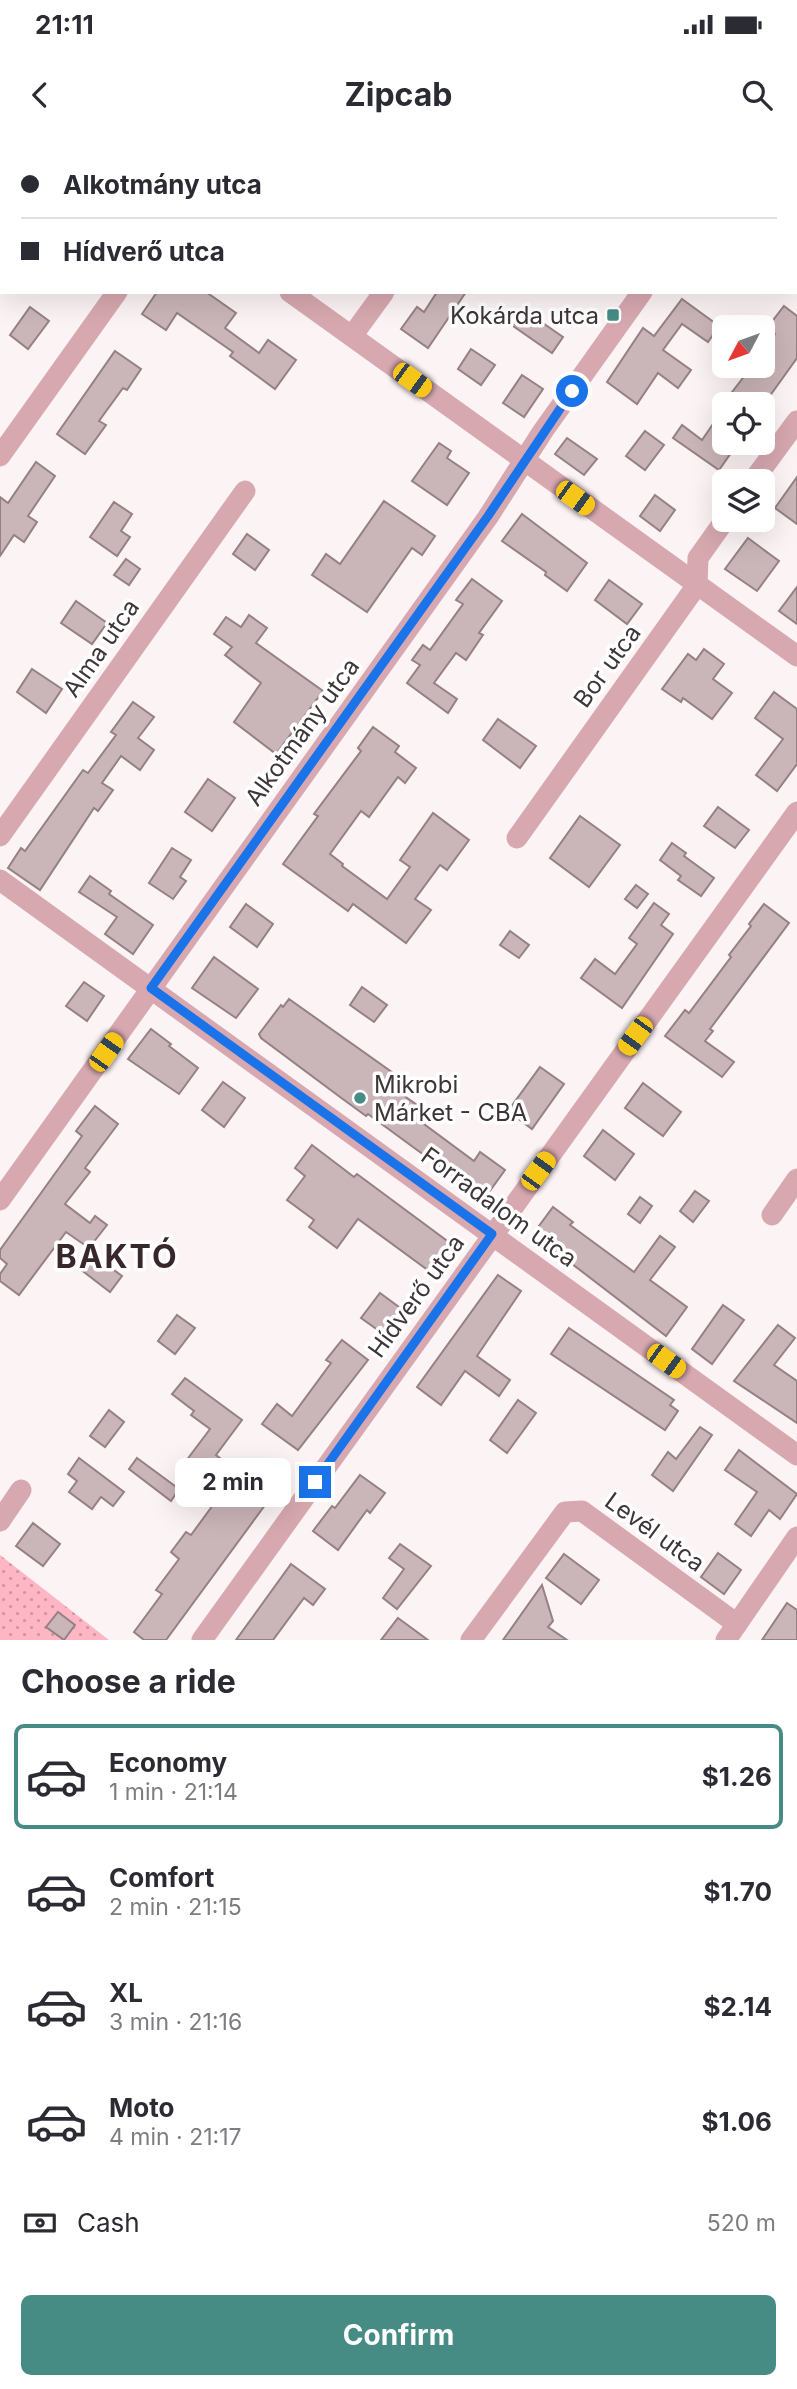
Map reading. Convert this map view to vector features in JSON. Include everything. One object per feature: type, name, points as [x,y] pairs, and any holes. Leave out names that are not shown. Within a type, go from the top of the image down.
[{"type":"street","points":[[0,456],[116,294]]},
{"type":"street","points":[[293,294],[523,462],[797,656]]},
{"type":"street","points":[[352,336],[383,294]]},
{"type":"street","name":"Alkotmány utca","points":[[0,1200],[488,516],[641,294]]},
{"type":"street","points":[[762,469],[797,421]]},
{"type":"street","name":"Alma utca","points":[[0,836],[245,491]]},
{"type":"street","name":"Bor utca","points":[[517,838],[697,585],[698,558],[717,532]]},
{"type":"street","name":"Hídverő utca","points":[[202,1640],[797,812]]},
{"type":"street","name":"Forradalom utca","points":[[0,880],[797,1455]]},
{"type":"street","points":[[772,1215],[797,1179]]},
{"type":"street","points":[[0,1521],[22,1490]]},
{"type":"street","name":"Levél utca","points":[[471,1640],[565,1512],[582,1511],[731,1632]]},
{"type":"street","points":[[731,1632],[797,1537]]},
{"type":"shaded area","points":[[0,1555],[109,1640],[0,1640]]},
{"type":"building","points":[[156,294],[209,294],[236,313],[225,328],[259,353],[268,340],[296,360],[275,389],[230,356],[233,352],[177,313],[166,330],[142,314]]},
{"type":"building","points":[[436,294],[465,294],[428,348],[401,329],[417,307],[424,312]]},
{"type":"building","points":[[682,299],[712,321],[712,336],[708,342],[682,324],[663,350],[691,370],[678,388],[658,373],[637,404],[607,382],[643,328],[654,336]]},
{"type":"building","points":[[784,306],[797,316],[797,358],[773,392],[732,392],[743,378],[775,378],[775,318]]},
{"type":"building","points":[[30,307],[49,321],[28,349],[10,335]]},
{"type":"building","points":[[524,310],[563,337],[552,353],[513,326]]},
{"type":"building","points":[[471,349],[495,365],[481,385],[458,369]]},
{"type":"building","points":[[115,351],[141,369],[127,390],[123,388],[99,421],[106,425],[85,454],[57,434]]},
{"type":"building","points":[[522,375],[543,389],[524,417],[503,403]]},
{"type":"building","points":[[682,425],[702,440],[712,425],[712,455],[730,455],[720,469],[673,438]]},
{"type":"building","points":[[645,431],[664,445],[645,470],[626,456]]},
{"type":"building","points":[[567,438],[597,459],[584,475],[555,454]]},
{"type":"building","points":[[439,443],[451,451],[447,458],[469,473],[447,505],[412,481]]},
{"type":"building","points":[[36,462],[55,476],[28,516],[37,522],[24,542],[14,535],[0,556],[0,497],[8,503]]},
{"type":"building","points":[[797,477],[797,524],[775,508]]},
{"type":"building","points":[[655,495],[675,510],[660,531],[640,516]]},
{"type":"building","points":[[384,501],[435,536],[422,555],[412,548],[367,612],[312,575],[326,554],[340,564]]},
{"type":"building","points":[[114,502],[132,514],[121,531],[130,537],[117,556],[90,537]]},
{"type":"building","points":[[522,514],[587,563],[567,591],[545,575],[546,572],[502,541]]},
{"type":"building","points":[[247,534],[269,550],[255,570],[233,554]]},
{"type":"building","points":[[748,538],[779,561],[757,591],[725,569]]},
{"type":"building","points":[[126,559],[140,569],[129,585],[114,575]]},
{"type":"building","points":[[472,579],[502,601],[479,633],[483,635],[466,660],[456,653],[434,683],[457,699],[448,713],[407,683],[420,665],[412,660],[423,645],[430,650],[463,604],[456,600]]},
{"type":"building","points":[[609,580],[642,604],[627,624],[595,600]]},
{"type":"building","points":[[797,587],[797,624],[779,611]]},
{"type":"building","points":[[76,601],[107,623],[92,644],[61,623]]},
{"type":"building","points":[[249,615],[267,628],[256,643],[323,691],[276,754],[234,722],[261,683],[225,655],[232,647],[214,634],[226,617],[241,627]]},
{"type":"building","points":[[704,649],[724,664],[713,679],[732,693],[712,719],[683,698],[681,702],[662,689],[688,654],[696,660]]},
{"type":"building","points":[[32,669],[62,689],[46,713],[17,692]]},
{"type":"building","points":[[774,692],[797,709],[797,764],[777,791],[756,775],[783,739],[755,718]]},
{"type":"building","points":[[133,702],[154,717],[138,738],[154,750],[140,770],[121,756],[102,783],[113,790],[98,811],[94,808],[40,890],[8,868],[21,848],[25,851],[83,770],[88,773],[116,735],[111,732]]},
{"type":"building","points":[[498,719],[536,746],[520,768],[483,740]]},
{"type":"building","points":[[373,727],[399,746],[395,752],[416,768],[405,783],[398,777],[369,817],[361,811],[330,854],[387,899],[410,867],[400,860],[433,813],[469,840],[447,870],[440,865],[415,899],[431,910],[406,943],[353,904],[348,911],[283,864],[318,816],[314,814],[361,751],[358,748]]},
{"type":"building","points":[[208,779],[235,798],[212,831],[185,812]]},
{"type":"building","points":[[718,807],[749,830],[735,848],[704,826]]},
{"type":"building","points":[[580,816],[620,845],[589,887],[550,858]]},
{"type":"building","points":[[672,843],[686,853],[684,856],[714,878],[701,896],[678,880],[681,876],[660,860]]},
{"type":"building","points":[[172,848],[191,860],[180,877],[186,881],[173,899],[149,883]]},
{"type":"building","points":[[90,876],[111,891],[109,894],[153,925],[133,954],[105,934],[117,917],[79,892]]},
{"type":"building","points":[[636,885],[648,894],[637,908],[625,899]]},
{"type":"building","points":[[654,903],[669,914],[661,925],[673,934],[622,1008],[581,978],[595,959],[615,974],[637,944],[629,938]]},
{"type":"building","points":[[246,904],[273,924],[257,947],[230,927]]},
{"type":"building","points":[[764,904],[789,923],[710,1029],[713,1031],[705,1041],[734,1062],[722,1077],[665,1036],[685,1010],[689,1013],[731,957],[729,955]]},
{"type":"building","points":[[510,931],[529,945],[519,958],[500,945]]},
{"type":"building","points":[[214,957],[258,989],[236,1018],[192,988]]},
{"type":"building","points":[[84,982],[104,996],[87,1021],[66,1006]]},
{"type":"building","points":[[362,987],[387,1005],[374,1022],[350,1005]]},
{"type":"building","points":[[289,999],[396,1075],[389,1085],[431,1115],[424,1124],[474,1161],[480,1152],[505,1170],[484,1199],[261,1038],[259,1034],[281,1005],[283,1007]]},
{"type":"building","points":[[151,1029],[198,1068],[179,1094],[128,1059]]},
{"type":"building","points":[[540,1067],[564,1084],[532,1129],[508,1111]]},
{"type":"building","points":[[223,1082],[245,1098],[224,1127],[202,1110]]},
{"type":"building","points":[[643,1083],[681,1112],[663,1136],[625,1108]]},
{"type":"building","points":[[95,1106],[118,1124],[85,1168],[90,1172],[65,1204],[90,1223],[95,1216],[107,1225],[89,1248],[66,1232],[19,1295],[0,1281],[0,1274],[7,1264],[0,1258],[0,1250],[82,1136],[76,1131]]},
{"type":"building","points":[[603,1130],[634,1154],[615,1180],[584,1156]]},
{"type":"building","points":[[312,1145],[354,1177],[357,1174],[450,1243],[429,1271],[358,1219],[337,1248],[309,1227],[314,1220],[287,1200],[305,1176],[295,1168]]},
{"type":"building","points":[[695,1191],[709,1201],[693,1222],[680,1211]]},
{"type":"building","points":[[640,1197],[652,1206],[640,1223],[628,1214]]},
{"type":"building","points":[[553,1207],[573,1222],[570,1225],[634,1272],[660,1236],[675,1247],[650,1280],[687,1307],[666,1336],[533,1234]]},
{"type":"building","points":[[92,1254],[122,1276],[110,1292],[80,1269]]},
{"type":"building","points":[[498,1275],[521,1291],[477,1356],[510,1380],[499,1396],[465,1371],[441,1405],[417,1387]]},
{"type":"building","points":[[380,1293],[403,1310],[385,1335],[361,1318]]},
{"type":"building","points":[[723,1305],[744,1320],[712,1364],[692,1349]]},
{"type":"building","points":[[177,1315],[195,1328],[175,1354],[158,1341]]},
{"type":"building","points":[[778,1325],[795,1338],[774,1365],[797,1381],[797,1423],[734,1381]]},
{"type":"building","points":[[569,1328],[674,1400],[670,1405],[678,1411],[665,1430],[551,1354]]},
{"type":"building","points":[[342,1340],[368,1360],[298,1450],[262,1424],[277,1404],[292,1416],[331,1363],[326,1360]]},
{"type":"building","points":[[185,1378],[242,1420],[216,1455],[271,1497],[166,1640],[144,1640],[134,1632],[162,1594],[156,1590],[179,1559],[171,1552],[186,1532],[191,1535],[224,1490],[186,1461],[210,1429],[191,1415],[194,1411],[172,1394]]},
{"type":"building","points":[[518,1400],[536,1413],[507,1453],[490,1440]]},
{"type":"building","points":[[109,1410],[124,1422],[105,1447],[90,1436]]},
{"type":"building","points":[[700,1427],[712,1435],[673,1491],[652,1475],[668,1452],[676,1459]]},
{"type":"building","points":[[739,1450],[797,1494],[780,1519],[769,1510],[751,1536],[735,1524],[757,1492],[725,1470]]},
{"type":"building","points":[[79,1458],[124,1492],[113,1506],[101,1497],[92,1509],[69,1492],[77,1481],[68,1474]]},
{"type":"building","points":[[137,1458],[179,1489],[171,1501],[129,1469]]},
{"type":"building","points":[[360,1475],[385,1493],[370,1513],[367,1510],[338,1550],[313,1531]]},
{"type":"building","points":[[33,1523],[60,1544],[43,1566],[16,1546]]},
{"type":"building","points":[[400,1544],[431,1566],[397,1609],[383,1598],[404,1569],[389,1558]]},
{"type":"building","points":[[718,1553],[741,1570],[724,1594],[701,1577]]},
{"type":"building","points":[[564,1554],[599,1580],[581,1604],[546,1578]]},
{"type":"building","points":[[291,1564],[325,1589],[313,1605],[304,1598],[273,1640],[236,1640]]},
{"type":"building","points":[[542,1585],[553,1621],[548,1627],[567,1640],[503,1640]]},
{"type":"building","points":[[787,1603],[797,1610],[797,1640],[762,1640]]},
{"type":"building","points":[[58,1612],[75,1625],[64,1640],[46,1627]]},
{"type":"building","points":[[398,1618],[428,1640],[381,1640]]},
{"type":"place","name":"Kokárda utca","points":[[613,315]]},
{"type":"place","name":"Mikrobi Márket - CBA","points":[[360,1098]]},
{"type":"district","name":"BAKTÓ","points":[[117,1256]]},
{"type":"route","points":[[315,1482],[492,1234],[151,988],[488,516],[572,391]]}]
